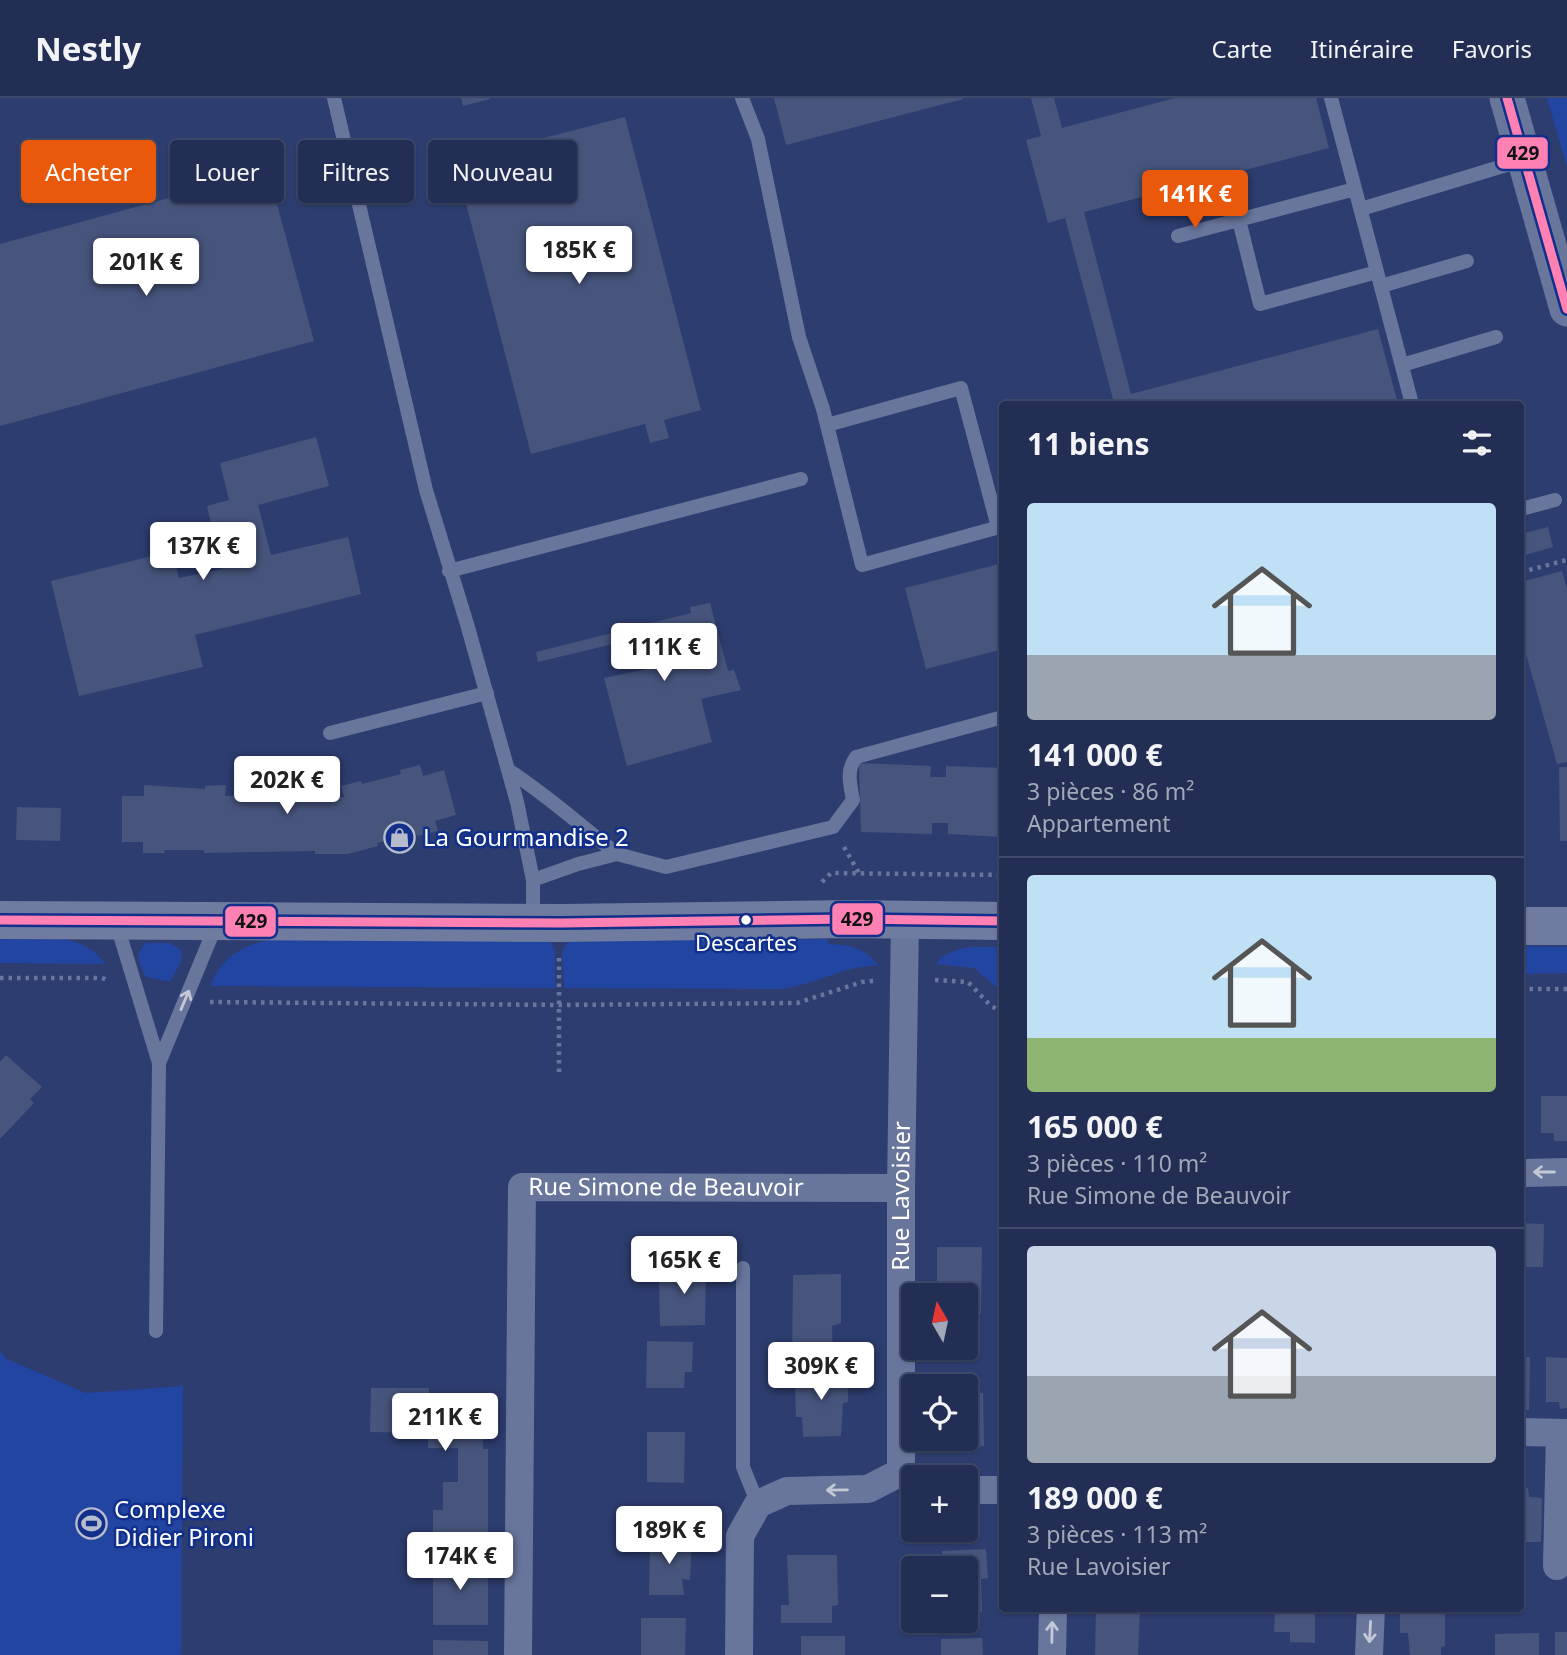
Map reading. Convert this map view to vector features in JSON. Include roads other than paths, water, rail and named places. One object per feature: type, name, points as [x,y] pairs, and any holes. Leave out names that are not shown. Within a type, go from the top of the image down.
[{"type":"main road","points":[[0,920],[999,921]]},
{"type":"main road","points":[[1524,926],[1567,926]]},
{"type":"street","points":[[1507,98],[1567,309]]},
{"type":"street","name":"Rue Lavoisier","points":[[905,920],[901,1188],[907,1465]]},
{"type":"street","points":[[1524,1172],[1567,1172]]},
{"type":"street","name":"Rue Simone de Beauvoir","points":[[518,1655],[522,1187],[901,1188]]},
{"type":"street","points":[[1524,1432],[1564,1433],[1557,1566]]},
{"type":"street","name":"Rue Lavoisier","points":[[758,1504],[787,1491],[868,1489],[901,1478]]},
{"type":"street","points":[[978,1490],[999,1490]]},
{"type":"street","points":[[739,1655],[740,1536],[758,1504]]},
{"type":"street","points":[[1052,1655],[1053,1612]]},
{"type":"street","points":[[1369,1655],[1371,1612]]},
{"type":"lane","points":[[334,98],[426,490],[508,770],[533,880],[533,921]]},
{"type":"lane","points":[[742,98],[758,139],[799,337],[827,425],[862,565],[999,526]]},
{"type":"lane","points":[[1331,98],[1411,401]]},
{"type":"lane","points":[[1361,209],[1525,160]]},
{"type":"lane","points":[[1178,236],[1355,189]]},
{"type":"lane","points":[[1239,220],[1260,304],[1467,261]]},
{"type":"lane","points":[[1402,365],[1496,337]]},
{"type":"lane","points":[[827,425],[961,388],[999,522]]},
{"type":"lane","points":[[450,571],[801,479]]},
{"type":"lane","points":[[1524,508],[1555,500]]},
{"type":"lane","points":[[330,733],[487,693]]},
{"type":"lane","points":[[508,770],[542,791],[567,815],[617,854],[666,867],[833,827],[853,800],[849,776],[856,757],[999,718]]},
{"type":"lane","points":[[533,880],[617,854]]},
{"type":"lane","points":[[115,921],[159,1063],[156,1331]]},
{"type":"lane","points":[[159,1063],[217,922]]},
{"type":"lane","points":[[743,1268],[743,1467],[758,1504]]},
{"type":"place","name":"La Gourmandise 2","points":[[400,838]]},
{"type":"place","name":"Descartes","points":[[746,920]]},
{"type":"place","name":"Complexe Didier Pironi","points":[[91,1524]]}]
